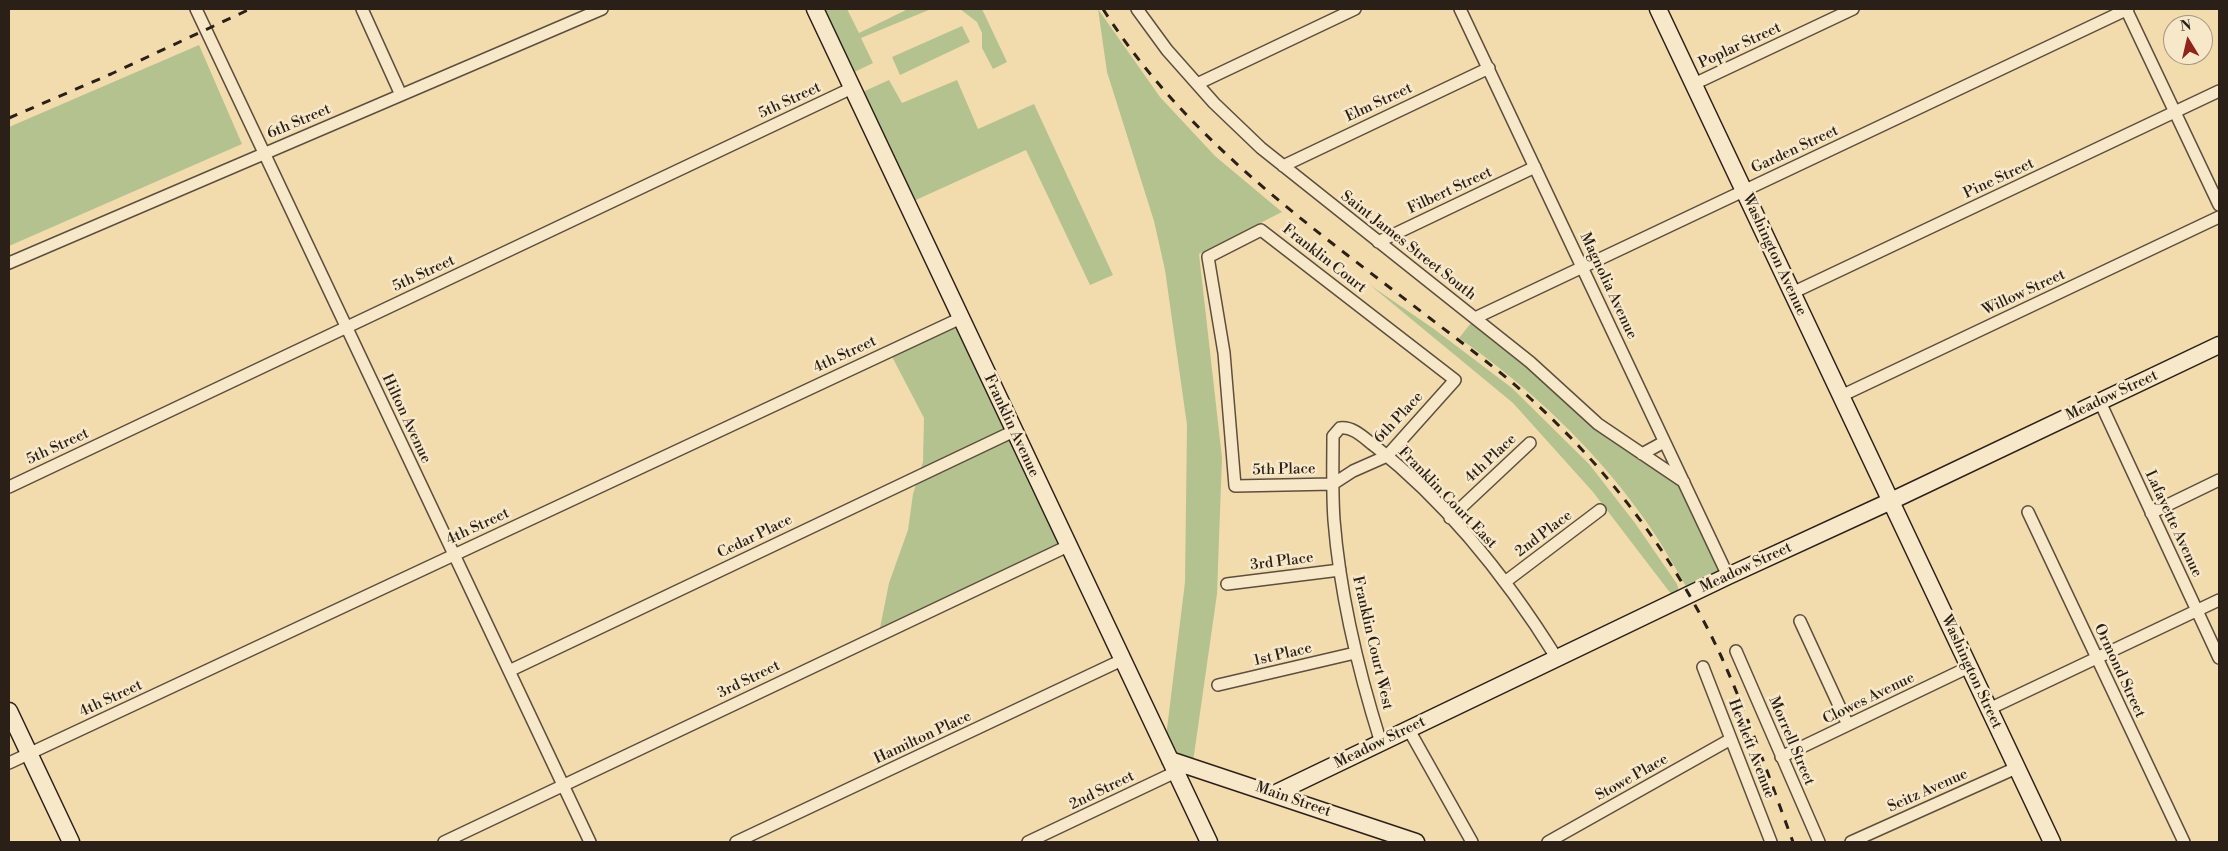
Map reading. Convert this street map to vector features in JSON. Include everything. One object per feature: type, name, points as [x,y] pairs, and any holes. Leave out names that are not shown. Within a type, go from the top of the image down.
[{"type":"main road","name":"Franklin Avenue","points":[[815,9],[1122,660],[1178,766],[1209,842]]},
{"type":"main road","name":"Washington Avenue","points":[[1658,9],[1891,501]]},
{"type":"main road","name":"Meadow Street","points":[[1274,794],[1556,657],[2219,346]]},
{"type":"main road","name":"Washington Street","points":[[1891,501],[2052,842]]},
{"type":"main road","points":[[9,711],[70,842]]},
{"type":"main road","name":"Main Street","points":[[1178,766],[1274,794],[1381,836],[1416,842]]},
{"type":"street","name":"Hilton Avenue","points":[[196,9],[590,842]]},
{"type":"street","points":[[362,9],[401,95]]},
{"type":"street","name":"6th Street","points":[[9,263],[602,9]]},
{"type":"street","name":"Saint James Street South","points":[[1137,9],[1167,50],[1197,84],[1237,126],[1283,166],[1530,362],[1598,424],[1684,482]]},
{"type":"street","points":[[1197,84],[1355,9]]},
{"type":"street","name":"Magnolia Avenue","points":[[1460,9],[1728,576]]},
{"type":"street","name":"Poplar Street","points":[[1694,84],[1853,9]]},
{"type":"street","points":[[2127,9],[2219,205]]},
{"type":"street","name":"Garden Street","points":[[1475,318],[2127,9]]},
{"type":"street","name":"Elm Street","points":[[1283,166],[1489,68]]},
{"type":"street","name":"5th Street","points":[[9,487],[852,88]]},
{"type":"street","name":"Pine Street","points":[[1792,293],[2219,91]]},
{"type":"street","name":"Filbert Street","points":[[1378,242],[1535,167]]},
{"type":"street","name":"Willow Street","points":[[1841,396],[2219,217]]},
{"type":"street","name":"Franklin Court","points":[[1235,486],[1224,353],[1208,257],[1261,230],[1455,380]]},
{"type":"street","name":"4th Street","points":[[9,764],[960,318]]},
{"type":"street","name":"6th Place","points":[[1333,484],[1353,471],[1386,456],[1455,380]]},
{"type":"street","name":"Lafayette Avenue","points":[[2100,402],[2219,658]]},
{"type":"street","name":"Franklin Court East","points":[[1337,430],[1346,427],[1352,429],[1386,456],[1450,518],[1472,541],[1505,582],[1536,624],[1556,657]]},
{"type":"street","name":"Franklin Court West","points":[[1337,430],[1333,436],[1334,518],[1345,606],[1355,653],[1381,743]]},
{"type":"street","name":"Cedar Place","points":[[509,671],[1014,431]]},
{"type":"street","name":"4th Place","points":[[1450,518],[1530,442]]},
{"type":"street","points":[[1642,454],[1664,442]]},
{"type":"street","points":[[2151,512],[2219,480]]},
{"type":"street","name":"5th Place","points":[[1235,486],[1333,484]]},
{"type":"street","name":"2nd Place","points":[[1505,582],[1600,510]]},
{"type":"street","name":"Ormond Street","points":[[2028,512],[2184,842]]},
{"type":"street","name":"3rd Street","points":[[444,842],[1068,546]]},
{"type":"street","name":"3rd Place","points":[[1227,584],[1340,570]]},
{"type":"street","points":[[1989,709],[2219,600]]},
{"type":"street","points":[[1800,621],[1848,725]]},
{"type":"street","name":"Morrell Street","points":[[1736,651],[1819,842]]},
{"type":"street","name":"1st Place","points":[[1218,685],[1355,653]]},
{"type":"street","name":"Hamilton Place","points":[[736,842],[1122,660]]},
{"type":"street","name":"Hewlett Avenue","points":[[1703,667],[1770,842]]},
{"type":"street","name":"Clowes Avenue","points":[[1781,757],[1969,667]]},
{"type":"street","points":[[1409,730],[1472,842]]},
{"type":"street","name":"Stowe Place","points":[[1548,842],[1731,739]]},
{"type":"street","name":"2nd Street","points":[[1028,842],[1178,766]]},
{"type":"street","name":"Seitz Avenue","points":[[1852,842],[2016,768]]},
{"type":"green space","points":[[815,9],[847,9],[859,33],[908,9],[931,9],[861,38],[873,63],[846,76]]},
{"type":"green space","points":[[960,9],[982,9],[1007,62],[993,69],[982,48],[982,33],[977,22]]},
{"type":"green space","points":[[1098,9],[1160,97],[1215,156],[1282,212],[1199,254],[1222,458],[1217,594],[1193,762],[1178,771],[1165,745],[1185,582],[1187,425],[1165,270],[1154,221],[1107,72]]},
{"type":"green space","points":[[962,26],[970,42],[900,75],[892,57]]},
{"type":"green space","points":[[199,45],[242,144],[9,246],[9,127]]},
{"type":"green space","points":[[889,80],[902,103],[957,80],[978,129],[1034,104],[1113,275],[1090,285],[1026,150],[907,204],[856,95]]},
{"type":"green space","points":[[1370,285],[1434,329],[1512,388],[1589,464],[1635,523],[1677,584],[1681,599],[1678,601],[1668,590],[1593,492],[1513,403]]},
{"type":"green space","points":[[961,314],[1070,544],[879,633],[889,583],[908,530],[913,494],[923,462],[924,418],[888,349]]},
{"type":"green space","points":[[1475,318],[1598,424],[1676,476],[1728,576],[1691,595],[1650,526],[1582,443],[1535,398],[1459,338]]},
{"type":"railway","points":[[9,118],[111,74],[250,9]]},
{"type":"railway","points":[[1103,9],[1136,56],[1172,99],[1210,139],[1293,212],[1480,356],[1531,399],[1588,456],[1614,486],[1662,551],[1703,620],[1721,656],[1740,702],[1793,842]]}]
